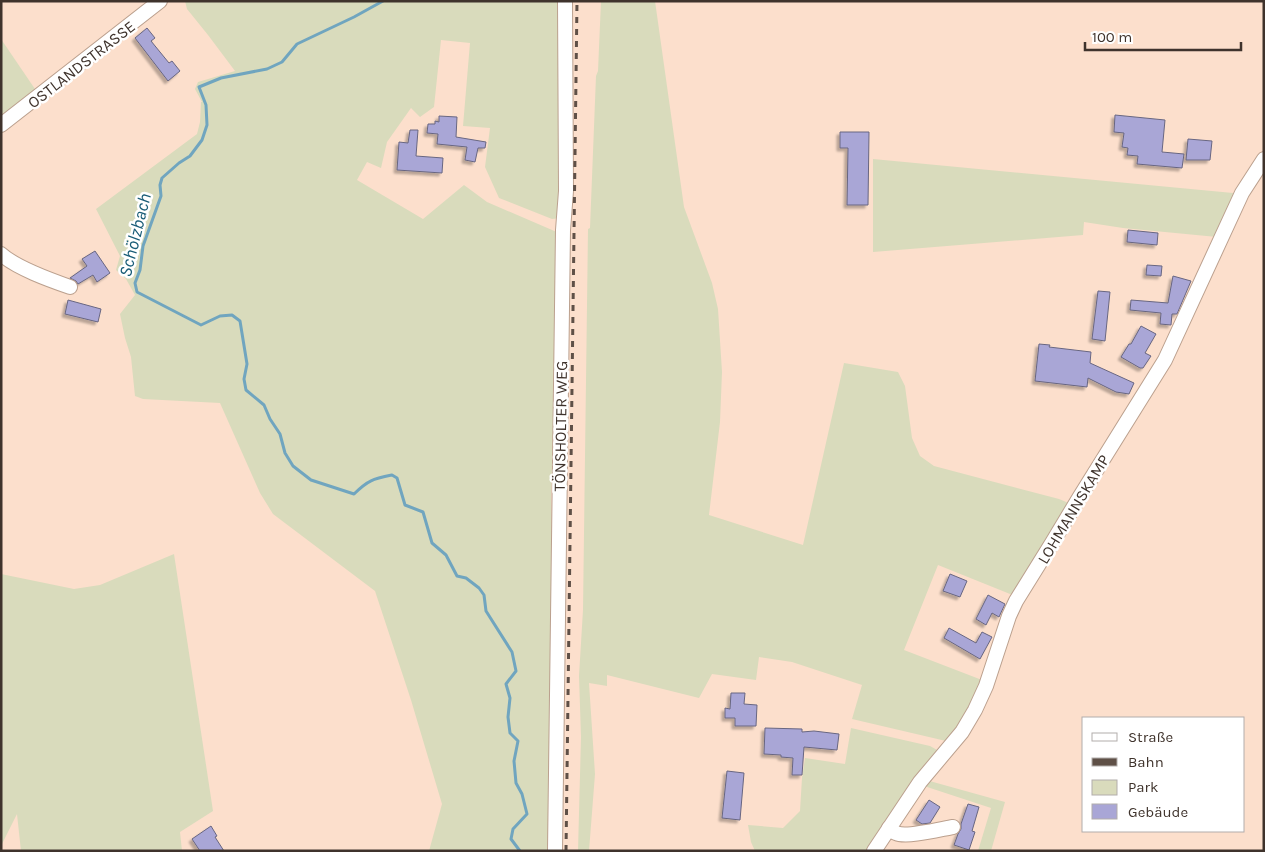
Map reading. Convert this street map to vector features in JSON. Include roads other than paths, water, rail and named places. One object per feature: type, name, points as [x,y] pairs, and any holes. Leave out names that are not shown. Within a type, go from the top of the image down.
[{"type":"street","name":"OSTLANDSTRASSE","points":[[1,126],[160,1]]},
{"type":"street","name":"TÖNSHOLTER WEG","points":[[555,851],[563,230],[566,191],[565,1]]},
{"type":"street","name":"LOHMANNSKAMP","points":[[874,851],[920,782],[962,732],[975,710],[986,686],[1009,616],[1016,601],[1165,360],[1242,193],[1264,159]]},
{"type":"street","points":[[1,254],[22,267],[70,287]]},
{"type":"street","points":[[889,828],[896,834],[902,835],[953,827]]},
{"type":"waterway","name":"Schölzbach","points":[[383,1],[297,44],[282,62],[267,69],[221,78],[199,87],[206,105],[207,125],[202,140],[190,156],[162,178],[160,185],[161,196],[143,246],[140,270],[135,283],[137,292],[201,325],[220,316],[232,315],[240,321],[247,364],[244,379],[246,390],[264,405],[270,419],[280,434],[285,453],[293,466],[311,480],[354,494],[375,479],[392,475],[397,478],[405,505],[423,512],[432,543],[446,555],[457,576],[466,578],[479,588],[484,595],[486,611],[512,652],[516,671],[506,684],[510,698],[508,717],[510,733],[518,741],[514,761],[516,783],[522,794],[527,814],[513,829],[511,839],[520,851]]},
{"type":"railway","points":[[566,851],[577,1]]}]
